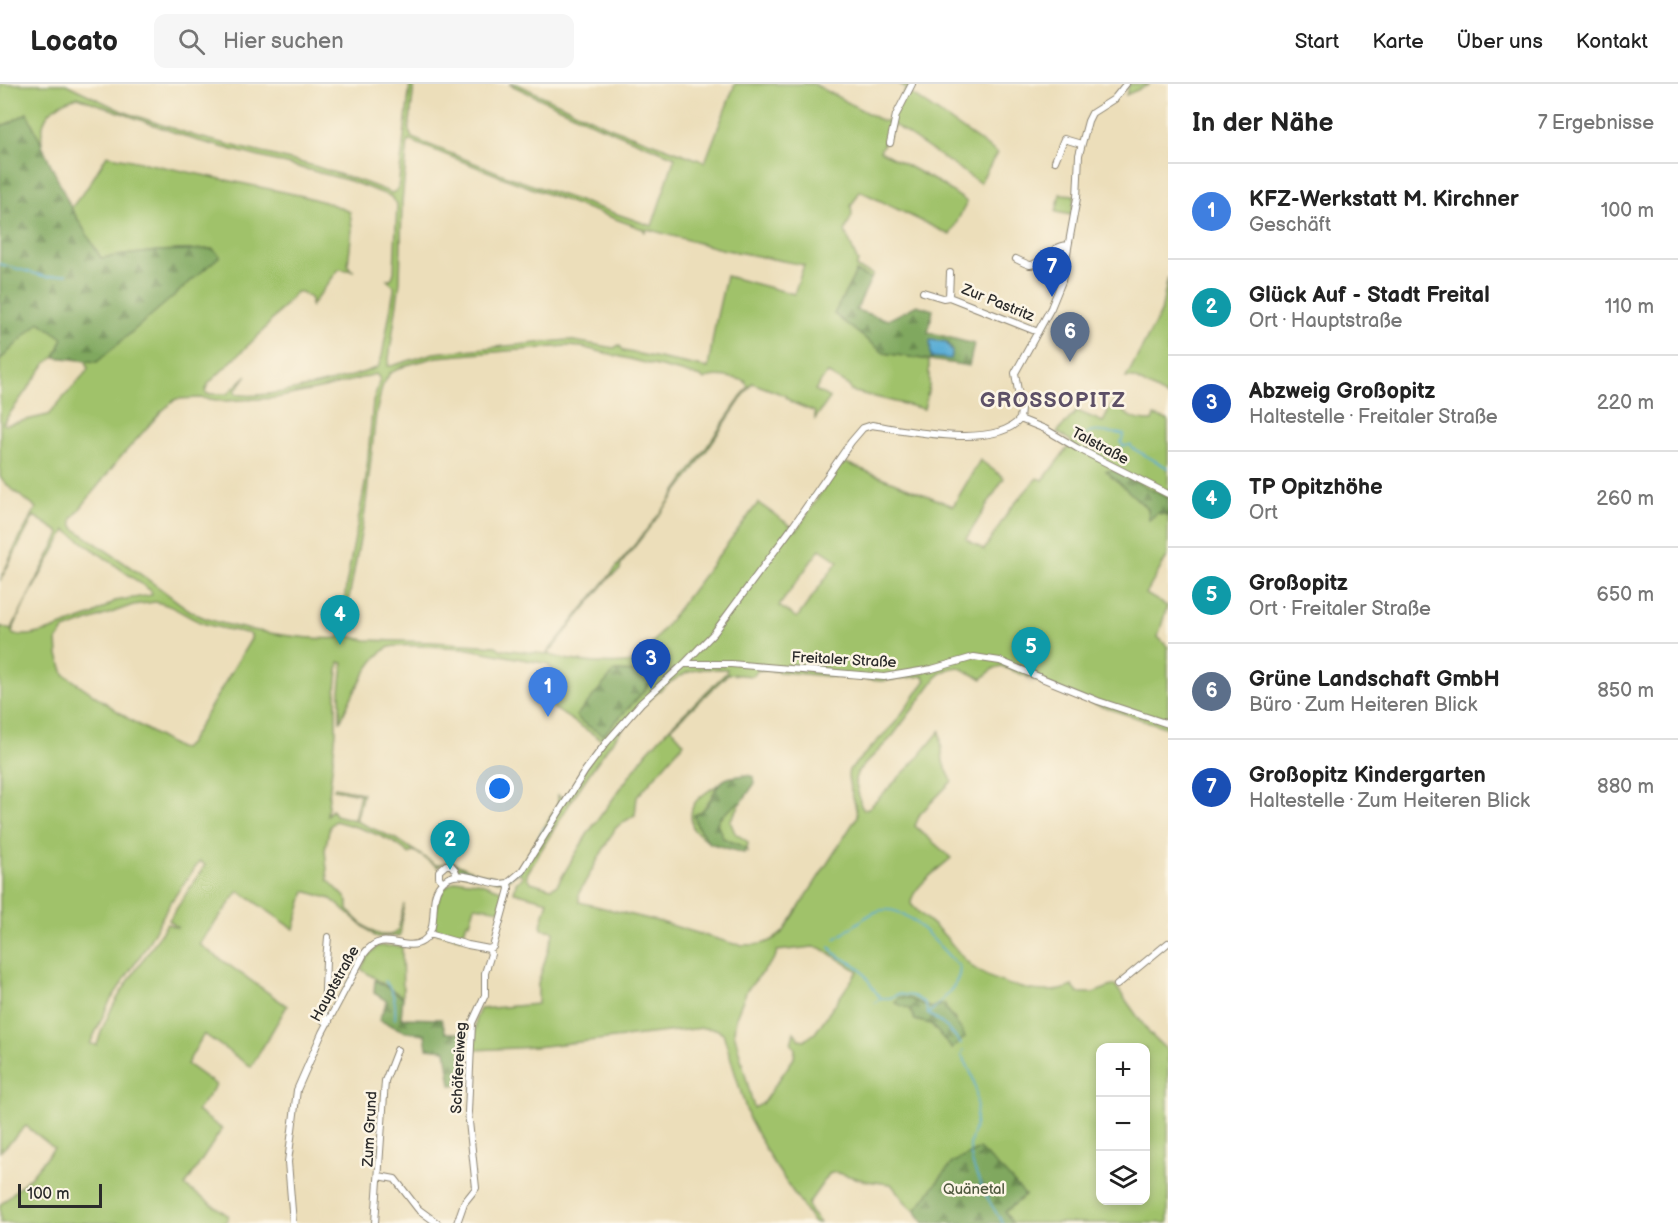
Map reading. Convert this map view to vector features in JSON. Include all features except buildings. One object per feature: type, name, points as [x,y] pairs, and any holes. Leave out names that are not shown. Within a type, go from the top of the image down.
[{"type":"street","points":[[890,143],[896,115],[912,84]]},
{"type":"street","points":[[489,949],[429,934],[438,887],[442,882],[457,875],[495,883],[508,883],[522,871],[585,771],[606,743],[640,703],[684,664],[724,620],[863,428],[872,425],[932,436],[989,434],[1009,429],[1020,419],[1022,412],[1015,373],[1051,308],[1062,281],[1077,198],[1081,144],[1092,113],[1114,99],[1126,84]]},
{"type":"street","points":[[1055,161],[1064,139],[1081,144]]},
{"type":"street","points":[[1016,259],[1030,265],[1035,264],[1057,247],[1068,245]]},
{"type":"street","name":"Zur Pastritz","points":[[949,297],[950,273]]},
{"type":"street","name":"Zur Pastritz","points":[[923,292],[943,298],[949,297],[1038,332]]},
{"type":"street","name":"Talstraße","points":[[1020,419],[1045,429],[1077,448],[1168,494]]},
{"type":"street","name":"Freitaler Straße","points":[[684,664],[731,664],[884,677],[932,669],[967,658],[981,657],[1000,662],[1098,701],[1168,724]]},
{"type":"street","points":[[442,882],[439,877],[440,871],[446,866],[451,865],[457,875]]},
{"type":"street","name":"Schäfereiweg","points":[[457,1223],[464,1203],[476,1188],[468,1112],[473,1016],[485,995],[485,973],[490,954],[489,949],[493,947],[509,889],[508,883]]},
{"type":"street","name":"Hauptstraße","points":[[293,1223],[288,1162],[297,1090],[329,1022],[363,954],[371,945],[378,941],[417,943],[429,934]]},
{"type":"street","points":[[328,938],[324,1021],[329,1022]]},
{"type":"street","points":[[1117,985],[1168,943]]},
{"type":"street","name":"Zum Grund","points":[[375,1223],[385,1081],[397,1050]]},
{"type":"street","name":"Zum Grund","points":[[379,1176],[395,1179],[418,1209],[437,1223]]},
{"type":"green space","points":[[0,84],[66,84],[122,111],[195,136],[314,166],[392,193],[398,189],[410,84],[414,84],[409,131],[412,138],[512,178],[652,226],[675,157],[599,126],[509,84],[517,84],[609,127],[705,162],[735,84],[814,84],[882,121],[886,121],[896,110],[906,89],[900,84],[910,85],[907,91],[997,153],[980,183],[894,125],[880,151],[941,184],[967,202],[950,235],[860,191],[851,206],[852,215],[845,231],[858,262],[856,268],[873,274],[871,279],[856,272],[834,314],[884,353],[929,360],[929,387],[924,409],[851,391],[849,386],[827,373],[815,390],[830,398],[815,419],[815,412],[791,402],[784,395],[752,383],[688,478],[621,564],[620,570],[610,577],[548,654],[568,660],[594,663],[639,661],[758,503],[797,530],[841,461],[953,506],[980,460],[1004,478],[966,539],[984,550],[1010,509],[1037,478],[1043,480],[1072,442],[1057,432],[1077,411],[1103,422],[1115,399],[1122,410],[1134,419],[1152,421],[1154,416],[1168,420],[1168,498],[1110,476],[1148,509],[1150,519],[1157,513],[1168,515],[1168,555],[1146,594],[1167,606],[1158,637],[1168,647],[1168,728],[1097,705],[1001,666],[993,669],[982,679],[958,667],[939,674],[892,737],[858,771],[855,779],[864,810],[870,807],[916,760],[940,731],[943,762],[952,781],[920,814],[915,826],[951,858],[920,885],[911,904],[942,933],[969,964],[995,979],[1036,990],[1062,990],[1072,986],[1078,993],[1093,993],[1115,985],[1150,1034],[1168,1051],[1168,1223],[1012,1223],[1005,1212],[1025,1196],[952,1163],[915,1211],[891,1184],[866,1181],[835,1172],[829,1174],[808,1204],[810,1211],[820,1223],[814,1223],[772,1161],[749,1119],[723,1033],[716,1029],[703,1028],[535,1047],[474,1050],[476,1018],[480,1009],[538,1004],[538,983],[554,931],[542,929],[541,925],[548,901],[514,892],[516,883],[523,877],[519,872],[509,879],[498,881],[462,873],[452,862],[447,862],[451,861],[490,876],[513,874],[530,852],[558,804],[558,795],[564,799],[603,741],[540,699],[554,672],[548,664],[463,648],[404,645],[390,647],[376,658],[361,680],[340,722],[343,663],[339,662],[336,689],[336,731],[327,815],[332,810],[335,815],[354,820],[360,794],[334,789],[335,787],[363,793],[356,821],[398,840],[436,865],[445,863],[438,867],[414,851],[409,854],[385,838],[335,821],[330,826],[325,850],[328,880],[348,901],[348,910],[364,926],[377,934],[391,935],[398,931],[404,904],[400,936],[376,937],[331,899],[305,891],[294,929],[239,891],[199,944],[287,1006],[251,1067],[204,1034],[187,1064],[216,1085],[197,1111],[222,1129],[185,1186],[229,1216],[225,1223],[0,1223],[0,1205],[30,1177],[54,1148],[26,1126],[0,1152],[0,626],[11,630],[60,534],[34,516],[0,581],[36,508],[10,488],[0,477],[0,360],[39,321],[63,338],[55,357],[46,363],[3,423],[5,425],[48,415],[87,371],[86,361],[97,362],[219,256],[213,249],[157,251],[101,258],[71,208],[89,185],[107,155],[303,196],[350,212],[352,229],[348,265],[354,271],[339,269],[311,306],[311,299],[302,292],[296,292],[261,333],[209,383],[205,391],[207,394],[227,394],[247,375],[235,391],[236,394],[286,391],[348,377],[378,367],[394,290],[394,286],[387,280],[392,278],[394,272],[397,204],[390,196],[347,180],[195,140],[78,97],[61,104],[49,113],[43,126],[42,144],[27,113],[0,126]],"holes":[[[408,141],[411,141],[643,229],[645,232],[647,229],[721,249],[804,265],[794,294],[726,276],[708,368],[624,351],[619,345],[614,348],[568,340],[434,353],[388,366],[400,282],[402,202]],[[566,346],[581,347],[701,377],[704,380],[718,376],[745,381],[748,387],[666,506],[546,654],[500,649],[496,646],[366,640],[348,636],[347,609],[365,512],[376,414],[382,387],[390,373],[407,365],[437,357]],[[376,374],[380,379],[373,402],[366,479],[346,585],[341,636],[338,638],[307,638],[267,632],[227,624],[198,615],[75,529],[72,524],[72,519],[119,459],[161,412],[176,399],[201,398],[225,401],[275,398]],[[66,530],[151,591],[152,595],[115,601],[93,615],[48,631],[14,635],[13,629]],[[820,549],[838,561],[797,618],[779,606]],[[155,602],[168,605],[206,624],[247,633],[251,635],[251,639],[189,743],[183,749],[132,721],[64,674],[58,655],[57,640],[64,630],[133,605]],[[701,669],[727,669],[726,673],[647,752],[588,833],[557,885],[551,888],[531,882],[527,874],[579,789],[626,724],[652,698],[677,678]],[[761,670],[881,681],[923,676],[926,680],[895,723],[849,770],[848,775],[857,817],[784,931],[767,942],[755,945],[734,944],[657,921],[579,902],[579,893],[615,829],[635,815],[637,797],[684,743],[671,728],[728,674],[753,676]],[[615,671],[661,673],[603,735]],[[200,861],[205,865],[169,920],[178,928],[166,925],[109,1013],[97,1045],[90,1044],[110,1001],[146,947],[170,903]],[[821,948],[858,971],[815,1033],[805,1040],[799,1039],[794,1032],[791,1044],[795,1048],[794,1058],[762,1104],[754,1108],[734,1032],[736,1017],[747,990],[775,958],[777,951]],[[908,998],[931,1008],[939,1004],[955,1019],[952,1049],[931,1024],[915,1020],[910,1009],[895,1002]]]},
{"type":"green space","points":[[1129,84],[1149,84],[1149,85],[1126,95]]},
{"type":"green space","points":[[27,113],[71,208],[101,258],[157,251],[213,249],[220,256],[97,362],[55,357],[63,338],[39,322],[0,360],[0,126]]},
{"type":"green space","points":[[1060,194],[1075,195],[1071,215],[1056,212]]},
{"type":"green space","points":[[856,272],[871,279],[856,310],[888,320],[917,305],[933,310],[928,332],[974,344],[969,366],[884,353],[834,314]]},
{"type":"green space","points":[[1168,277],[1168,397],[1134,378],[1126,378],[1161,312]]},
{"type":"green space","points":[[1113,470],[1168,498],[1168,515],[1157,513],[1149,520],[1148,509],[1106,471]]},
{"type":"green space","points":[[615,671],[661,673],[603,735],[576,716]]},
{"type":"green space","points":[[747,775],[754,777],[755,783],[741,803],[719,818],[717,824],[723,838],[746,848],[744,853],[709,843],[697,826],[694,815],[706,807],[718,785],[723,781],[730,777]]},
{"type":"green space","points":[[717,785],[700,815],[697,826],[709,843],[693,829],[691,813],[695,802]]},
{"type":"green space","points":[[741,803],[730,821],[735,833],[748,842],[747,851],[723,838],[717,824],[719,818]]},
{"type":"green space","points":[[460,880],[478,882],[504,891],[500,910],[475,906],[462,938],[433,929],[442,892],[452,883]]},
{"type":"green space","points":[[378,946],[402,946],[403,997],[361,969],[368,956]]},
{"type":"green space","points":[[375,980],[403,997],[401,1018],[441,1019],[446,1033],[468,1033],[468,1067],[465,1085],[451,1085],[446,1050],[427,1048],[425,1034],[406,1032],[379,1020],[387,1001],[374,993]]},
{"type":"green space","points":[[899,997],[908,998],[931,1008],[945,1004],[947,1011],[965,1037],[952,1049],[931,1024],[915,1020],[910,1009],[895,1003]]},
{"type":"green space","name":"Quänetal","points":[[979,1149],[1025,1195],[1005,1212],[1012,1223],[924,1223],[915,1211],[952,1163]]},
{"type":"water","points":[[930,340],[946,342],[952,352],[951,359],[931,357]]},
{"type":"water","points":[[375,1143],[378,1146],[376,1160],[366,1160],[368,1145]]},
{"type":"waterway","points":[[0,264],[47,277],[67,274]]},
{"type":"waterway","points":[[1086,435],[1091,431],[1124,434],[1121,442],[1123,446],[1131,445],[1132,448],[1168,468]]},
{"type":"waterway","points":[[461,870],[490,877],[507,877],[521,867],[545,827]]},
{"type":"waterway","points":[[835,939],[873,913],[885,910],[897,912],[920,926],[959,966],[960,972],[950,992],[928,1014]]},
{"type":"waterway","points":[[830,947],[861,970],[881,998]]},
{"type":"waterway","points":[[385,981],[394,999],[395,1019]]},
{"type":"waterway","points":[[875,1002],[881,998],[890,998],[898,994],[913,996],[925,1003],[928,1014],[946,1027],[961,1044]]},
{"type":"waterway","points":[[963,1050],[961,1055],[974,1080],[977,1097],[975,1125],[970,1144],[973,1166],[992,1206],[1003,1223]]},
{"type":"waterway","points":[[371,1141],[372,1145]]},
{"type":"place","name":"Großopitz Kindergarten","points":[[1052,297]]},
{"type":"place","name":"Grüne Landschaft GmbH","points":[[1070,362]]},
{"type":"place","name":"TP Opitzhöhe","points":[[340,645]]},
{"type":"place","name":"Großopitz","points":[[1031,677]]},
{"type":"place","name":"Abzweig Großopitz","points":[[651,689]]},
{"type":"place","name":"KFZ-Werkstatt M. Kirchner","points":[[548,717]]},
{"type":"place","name":"Glück Auf - Stadt Freital","points":[[450,870]]},
{"type":"district","name":"GROSSOPITZ","points":[[1053,400]]}]
